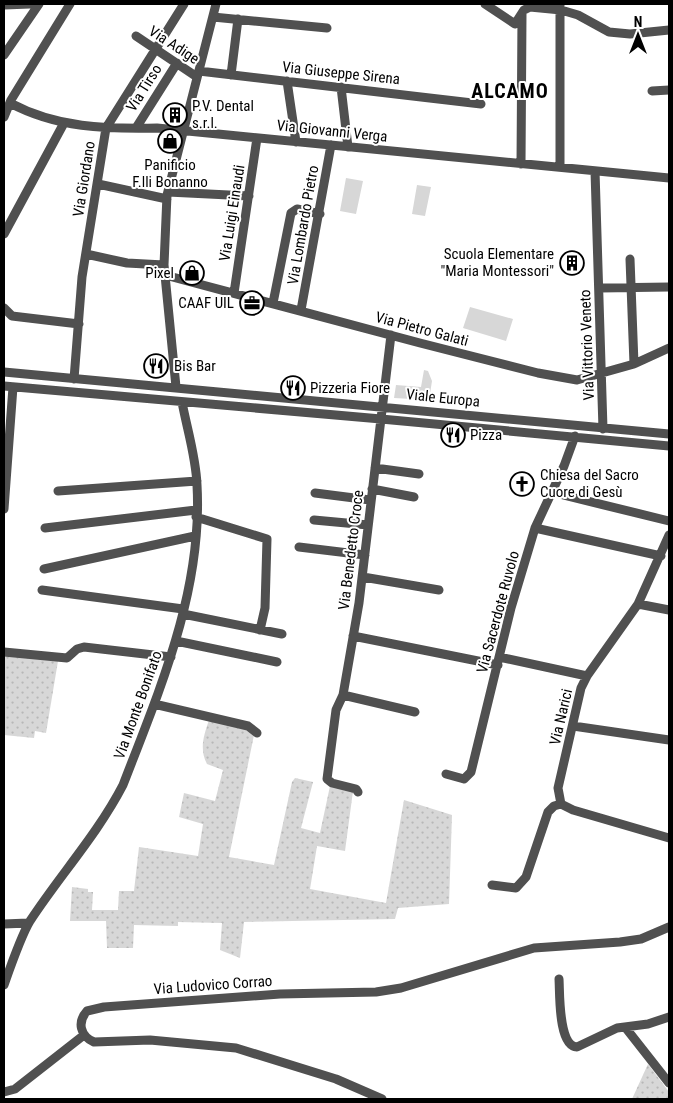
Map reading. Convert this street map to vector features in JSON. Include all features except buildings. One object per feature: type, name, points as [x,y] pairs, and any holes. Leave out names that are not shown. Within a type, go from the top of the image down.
[{"type":"street","points":[[4,6],[30,4]]},
{"type":"street","points":[[4,55],[39,4]]},
{"type":"street","points":[[4,117],[10,103],[70,4]]},
{"type":"street","name":"Via Giordano","points":[[74,379],[86,254],[106,128],[184,4]]},
{"type":"street","points":[[176,387],[164,266],[168,195],[216,4]]},
{"type":"street","points":[[485,4],[514,24],[522,13],[530,7],[539,6],[560,7],[609,32],[630,34],[669,30]]},
{"type":"street","points":[[560,7],[560,167]]},
{"type":"street","points":[[521,164],[522,13]]},
{"type":"street","points":[[213,17],[327,28]]},
{"type":"street","points":[[230,75],[238,19]]},
{"type":"street","name":"Via Adige","points":[[136,36],[177,63],[198,74]]},
{"type":"street","name":"Via Tirso","points":[[136,128],[177,63]]},
{"type":"street","name":"Via Giuseppe Sirena","points":[[198,74],[230,75],[287,81],[481,104]]},
{"type":"street","points":[[287,81],[296,142]]},
{"type":"street","points":[[342,87],[348,147]]},
{"type":"street","points":[[652,91],[669,90]]},
{"type":"street","name":"Via Giovanni Verga","points":[[10,103],[30,113],[64,123],[106,128],[183,131],[669,178]]},
{"type":"street","points":[[4,234],[64,123]]},
{"type":"street","name":"Via Luigi Einaudi","points":[[234,293],[258,138]]},
{"type":"street","name":"Via Lombardo Pietro","points":[[301,310],[320,214],[331,145]]},
{"type":"street","name":"Via Vittorio Veneto","points":[[595,171],[603,374],[603,429]]},
{"type":"street","points":[[98,184],[168,195],[249,196]]},
{"type":"street","points":[[273,303],[292,213],[296,209],[320,214]]},
{"type":"street","points":[[86,254],[128,263],[164,266]]},
{"type":"street","points":[[630,258],[634,364]]},
{"type":"street","name":"Via Pietro Galati","points":[[165,275],[391,335],[577,380],[634,364],[669,348]]},
{"type":"street","points":[[600,288],[669,287]]},
{"type":"street","points":[[4,308],[12,316],[79,324]]},
{"type":"street","name":"Via Benedetto Croce","points":[[358,792],[356,789],[332,783],[327,776],[336,710],[343,695],[362,577],[391,335]]},
{"type":"street","name":"Viale Europa","points":[[4,372],[669,434]]},
{"type":"street","points":[[4,509],[8,387]]},
{"type":"street","name":"Viale Europa","points":[[8,387],[575,436],[669,446]]},
{"type":"street","name":"Via Monte Bonifato","points":[[4,985],[28,924],[91,840],[113,804],[172,657],[192,566],[196,513],[197,481],[182,402]]},
{"type":"street","name":"Via Sacerdote Ruvolo","points":[[446,774],[464,779],[470,775],[511,608],[535,528],[575,436]]},
{"type":"street","points":[[375,468],[419,474]]},
{"type":"street","points":[[58,491],[197,481]]},
{"type":"street","points":[[372,489],[414,497]]},
{"type":"street","points":[[551,492],[669,521]]},
{"type":"street","points":[[315,493],[370,500]]},
{"type":"street","points":[[45,528],[196,513],[267,539],[265,608],[260,630]]},
{"type":"street","points":[[314,520],[368,524]]},
{"type":"street","points":[[535,528],[661,556]]},
{"type":"street","name":"Via Narici","points":[[561,804],[558,788],[581,688],[587,676],[638,604],[669,535]]},
{"type":"street","points":[[44,569],[195,536]]},
{"type":"street","points":[[299,547],[365,554]]},
{"type":"street","points":[[362,577],[439,590]]},
{"type":"street","points":[[42,590],[183,611],[282,634]]},
{"type":"street","points":[[638,604],[669,610]]},
{"type":"street","points":[[353,636],[587,676]]},
{"type":"street","points":[[176,641],[276,662]]},
{"type":"street","points":[[4,652],[67,658],[77,649],[84,647],[172,657]]},
{"type":"street","points":[[343,695],[415,712]]},
{"type":"street","points":[[154,704],[248,726],[258,733]]},
{"type":"street","points":[[573,726],[669,740]]},
{"type":"street","points":[[492,884],[512,889],[524,882],[548,812],[554,806],[561,804],[573,810],[669,838]]},
{"type":"street","points":[[4,924],[28,924]]},
{"type":"street","name":"Via Ludovico Corrao","points":[[84,1035],[81,1020],[92,1008],[280,994],[376,992],[401,988],[534,948],[640,939],[669,927]]},
{"type":"street","points":[[559,979],[562,1027],[568,1044],[572,1046],[577,1047],[598,1035],[625,1027],[648,1024],[669,1017]]},
{"type":"street","points":[[625,1027],[669,1084]]},
{"type":"street","points":[[4,1092],[15,1089],[84,1035],[94,1042],[150,1040],[236,1048],[336,1079],[382,1099]]},
{"type":"shaded area","points":[[346,178],[363,181],[356,214],[340,211]]},
{"type":"shaded area","points":[[417,185],[431,187],[425,216],[412,214]]},
{"type":"shaded area","points":[[470,307],[513,319],[506,341],[463,328]]},
{"type":"shaded area","points":[[424,370],[428,371],[432,381],[429,400],[394,398],[396,385],[421,387]]},
{"type":"shaded area","points":[[8,655],[58,661],[46,733],[35,731],[34,738],[4,735],[4,657]]},
{"type":"shaded area","points":[[209,720],[246,727],[254,735],[229,857],[274,865],[292,782],[295,778],[313,782],[301,828],[320,833],[330,786],[353,791],[345,851],[317,846],[310,889],[386,903],[404,800],[452,815],[449,904],[398,908],[395,919],[244,922],[240,958],[220,950],[222,923],[178,922],[178,926],[134,925],[133,948],[107,948],[106,921],[70,921],[72,887],[88,889],[88,892],[93,892],[92,910],[118,910],[119,891],[134,891],[139,847],[198,856],[203,824],[179,817],[184,793],[215,801],[223,770],[207,764],[203,753],[205,731]]},
{"type":"shaded area","points":[[648,1064],[669,1092],[669,1099],[632,1099]]},
{"type":"place","name":"P.V. Dental s.r.l.","points":[[175,115]]},
{"type":"place","name":"Panificio F.lli Bonanno","points":[[170,141]]},
{"type":"place","name":"Scuola Elementare \"Maria Montessori\"","points":[[572,263]]},
{"type":"place","name":"Pixel","points":[[192,273]]},
{"type":"place","name":"CAAF UIL","points":[[252,303]]},
{"type":"place","name":"Bis Bar","points":[[156,366]]},
{"type":"place","name":"Pizzeria Fiore","points":[[293,388]]},
{"type":"place","name":"Pizza","points":[[453,435]]},
{"type":"place","name":"Chiesa del Sacro Cuore di Gesù","points":[[522,484]]},
{"type":"district","name":"ALCAMO","points":[[510,91]]}]
